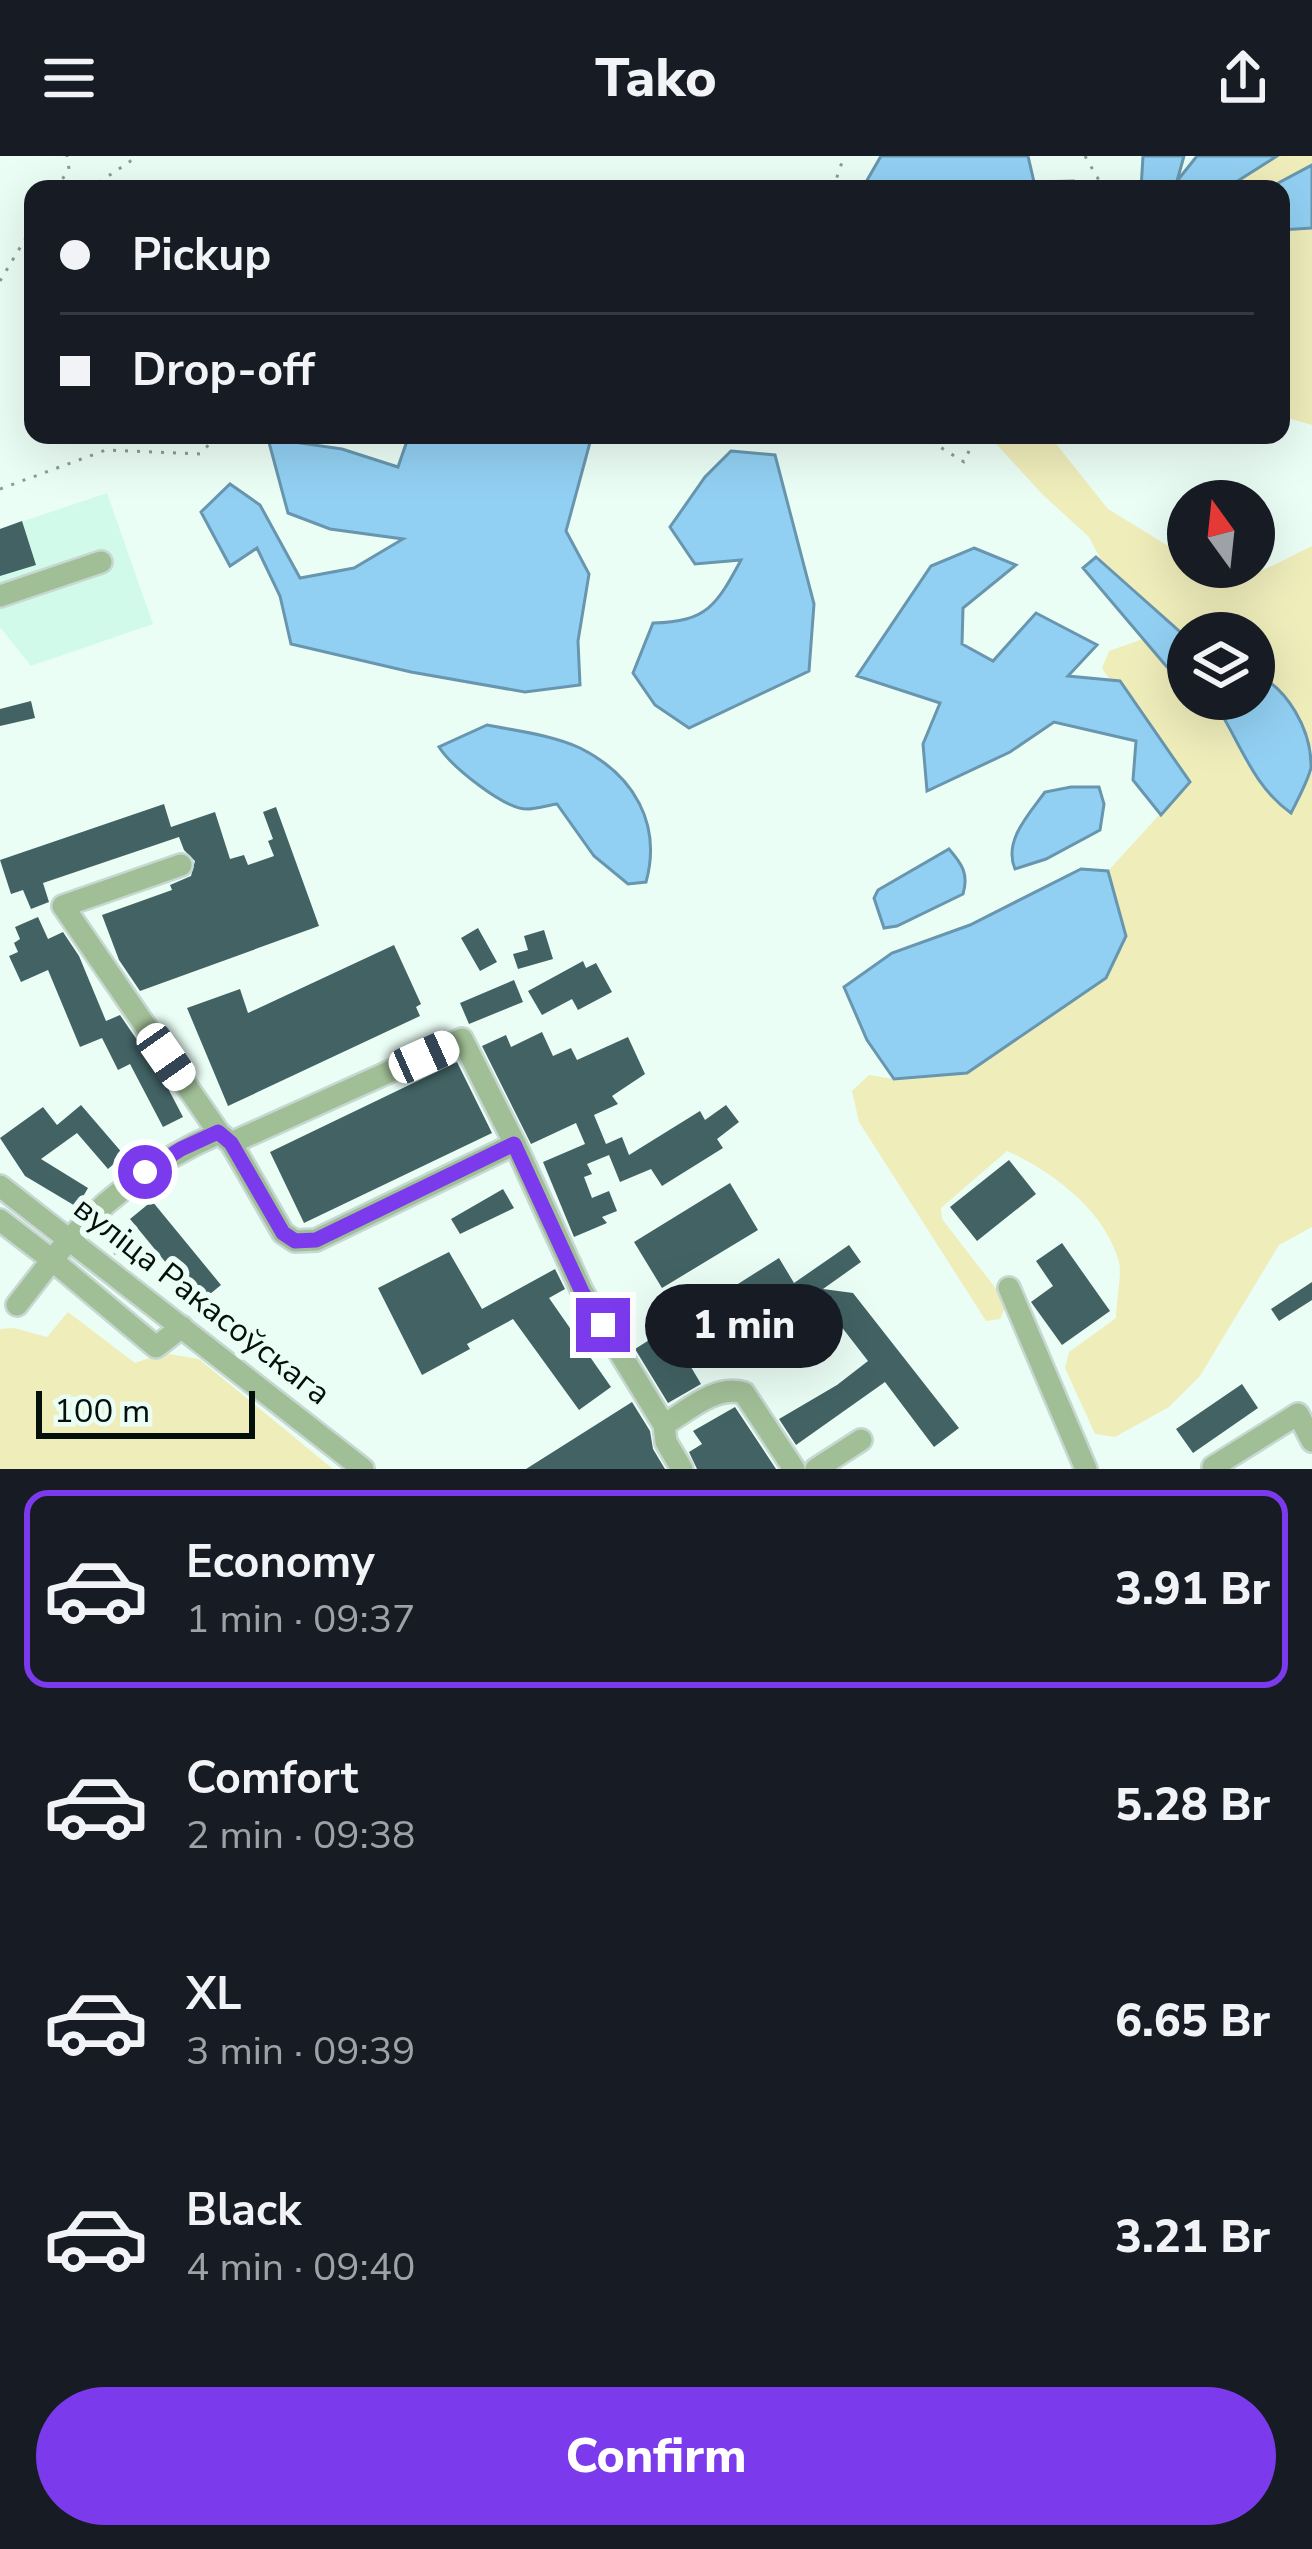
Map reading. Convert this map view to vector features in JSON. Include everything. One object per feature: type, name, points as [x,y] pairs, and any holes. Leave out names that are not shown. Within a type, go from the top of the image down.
[{"type":"street","points":[[0,596],[101,562]]},
{"type":"street","points":[[181,865],[63,906],[225,1138],[283,1233],[304,1242],[316,1240],[514,1144]]},
{"type":"street","points":[[17,1305],[77,1227],[181,1149],[225,1138],[463,1040],[582,1292],[664,1425],[666,1442],[682,1469]]},
{"type":"street","name":"вуліца Ракасоўскага","points":[[0,1186],[363,1469]]},
{"type":"street","points":[[0,1220],[142,1340],[156,1347],[182,1328]]},
{"type":"street","points":[[1009,1288],[1086,1469]]},
{"type":"street","points":[[664,1425],[718,1392],[744,1393],[794,1469]]},
{"type":"street","points":[[1213,1467],[1298,1414],[1312,1441]]},
{"type":"street","points":[[816,1469],[860,1440]]},
{"type":"path","points":[[101,180],[137,156]]},
{"type":"path","points":[[0,281],[24,241]]},
{"type":"path","points":[[0,489],[106,449],[200,454],[209,444]]},
{"type":"path","points":[[935,444],[964,462],[972,444]]},
{"type":"path","points":[[113,1256],[140,1232]]},
{"type":"shaded area","points":[[1277,156],[1312,156],[1312,165],[1284,180],[1239,180]]},
{"type":"shaded area","points":[[1312,228],[1312,425],[1290,419],[1290,229]]},
{"type":"shaded area","points":[[996,444],[1056,444],[1108,509],[1167,545],[1167,588],[1275,588],[1275,564],[1312,546],[1312,754],[1293,706],[1275,686],[1275,612],[1167,612],[1167,622],[1103,564],[1089,537]]},
{"type":"shaded area","points":[[107,493],[153,624],[31,666],[0,627],[0,529]]},
{"type":"shaded area","points":[[1143,639],[1167,667],[1167,720],[1223,720],[1246,763],[1290,813],[1312,765],[1312,1227],[1279,1245],[1200,1376],[1169,1407],[1115,1437],[1095,1434],[1065,1368],[1069,1352],[1116,1318],[1119,1262],[1090,1210],[1059,1182],[1007,1151],[941,1208],[942,1219],[1007,1303],[1000,1319],[986,1321],[859,1122],[852,1091],[869,1075],[894,1079],[1126,936],[1108,871],[1189,782],[1120,681],[1110,680],[1102,668],[1109,651]]},
{"type":"shaded area","points":[[68,1312],[135,1363],[163,1353],[199,1359],[333,1469],[0,1469],[0,1329],[47,1337]]},
{"type":"water","points":[[881,156],[1028,156],[1034,180],[867,180]]},
{"type":"water","points":[[1143,156],[1184,156],[1177,180],[1142,180]]},
{"type":"water","points":[[1197,156],[1277,156],[1239,180],[1178,180]]},
{"type":"water","points":[[1312,165],[1312,228],[1290,229],[1290,180],[1284,180]]},
{"type":"water","points":[[269,444],[342,449],[398,467],[406,444],[590,444],[566,531],[589,574],[578,641],[580,685],[525,692],[291,644],[280,596],[257,548],[230,566],[201,512],[230,484],[260,505],[300,578],[354,568],[403,539],[330,529],[288,513]]},
{"type":"water","points":[[731,451],[775,455],[814,604],[809,671],[689,728],[655,705],[633,673],[653,623],[687,619],[709,608],[741,560],[695,564],[670,527],[705,477]]},
{"type":"water","points":[[974,548],[1016,565],[963,608],[962,644],[993,661],[1036,613],[1097,645],[1068,676],[1120,681],[1190,782],[1161,815],[1133,780],[1136,741],[1054,722],[1010,752],[927,791],[923,744],[940,703],[857,676],[931,566]]},
{"type":"water","points":[[1096,557],[1167,620],[1167,667],[1083,568]]},
{"type":"water","points":[[1275,687],[1302,725],[1311,768],[1291,813],[1256,775],[1224,720],[1275,720]]},
{"type":"water","points":[[487,725],[580,748],[615,772],[629,787],[646,821],[650,861],[646,882],[628,884],[594,856],[557,804],[527,809],[505,802],[466,775],[439,747]]},
{"type":"water","points":[[1099,787],[1104,804],[1100,830],[1046,859],[1015,869],[1012,848],[1025,819],[1045,792]]},
{"type":"water","points":[[949,849],[963,870],[963,894],[884,928],[874,898],[878,890]]},
{"type":"water","points":[[1081,869],[1108,871],[1126,936],[1106,978],[967,1073],[894,1079],[867,1040],[844,987],[892,953],[970,925]]},
{"type":"building","points":[[22,521],[36,565],[0,576],[0,529]]},
{"type":"building","points":[[31,701],[35,718],[0,726],[0,709]]},
{"type":"building","points":[[164,804],[171,827],[215,812],[230,859],[244,855],[248,865],[274,856],[263,812],[276,807],[319,926],[140,991],[119,960],[102,915],[172,890],[170,885],[191,876],[195,861],[179,837],[43,883],[49,902],[31,909],[23,890],[11,894],[0,860]]},
{"type":"building","points":[[38,917],[48,939],[63,932],[79,956],[106,1021],[120,1015],[183,1117],[163,1127],[130,1064],[118,1070],[102,1038],[80,1047],[48,970],[21,982],[9,956],[18,952],[15,927]]},
{"type":"building","points":[[478,928],[497,962],[480,971],[461,938]]},
{"type":"building","points":[[544,930],[553,959],[518,969],[513,954],[528,950],[524,936]]},
{"type":"building","points":[[394,945],[421,1004],[416,1007],[420,1016],[228,1106],[187,1008],[240,989],[248,1013]]},
{"type":"building","points":[[583,961],[586,968],[596,963],[612,992],[578,1010],[572,999],[542,1015],[528,991]]},
{"type":"building","points":[[514,980],[523,1002],[469,1024],[460,1003]]},
{"type":"building","points":[[542,1032],[553,1056],[571,1048],[577,1060],[628,1037],[645,1074],[612,1096],[618,1104],[594,1115],[606,1144],[622,1137],[629,1155],[700,1111],[705,1120],[726,1105],[739,1122],[717,1139],[723,1148],[662,1186],[651,1169],[620,1182],[609,1155],[587,1164],[592,1174],[584,1177],[592,1198],[609,1191],[617,1211],[602,1217],[607,1223],[574,1237],[543,1162],[585,1144],[576,1123],[531,1144],[482,1046],[506,1035],[511,1047]]},
{"type":"building","points":[[457,1062],[492,1133],[304,1223],[270,1152]]},
{"type":"building","points":[[81,1105],[124,1155],[108,1169],[77,1133],[41,1159],[88,1188],[77,1207],[25,1176],[0,1138],[43,1107],[57,1125]]},
{"type":"building","points":[[1009,1160],[1036,1194],[977,1241],[950,1207]]},
{"type":"building","points":[[730,1183],[758,1230],[662,1288],[634,1242]]},
{"type":"building","points":[[503,1189],[514,1208],[460,1234],[451,1219]]},
{"type":"building","points":[[152,1201],[221,1285],[199,1303],[130,1219]]},
{"type":"building","points":[[1062,1243],[1110,1311],[1062,1345],[1031,1302],[1053,1286],[1036,1261]]},
{"type":"building","points":[[849,1245],[861,1262],[823,1289],[853,1293],[959,1428],[934,1447],[885,1382],[796,1445],[779,1419],[868,1361],[837,1321],[826,1329],[802,1298],[691,1367],[701,1384],[668,1403],[635,1349],[779,1258],[794,1283]]},
{"type":"building","points":[[449,1252],[482,1309],[555,1269],[565,1289],[549,1298],[611,1387],[579,1410],[513,1319],[422,1375],[378,1288]]},
{"type":"building","points":[[1312,1282],[1312,1300],[1279,1321],[1271,1309]]},
{"type":"building","points":[[1242,1384],[1258,1408],[1193,1453],[1176,1429]]},
{"type":"building","points":[[632,1402],[665,1469],[526,1469]]},
{"type":"building","points":[[735,1407],[776,1469],[697,1469],[689,1452],[702,1444],[693,1431]]},
{"type":"route","points":[[145,1172],[218,1132],[231,1143],[283,1233],[304,1242],[514,1144],[582,1292],[603,1325]]}]
